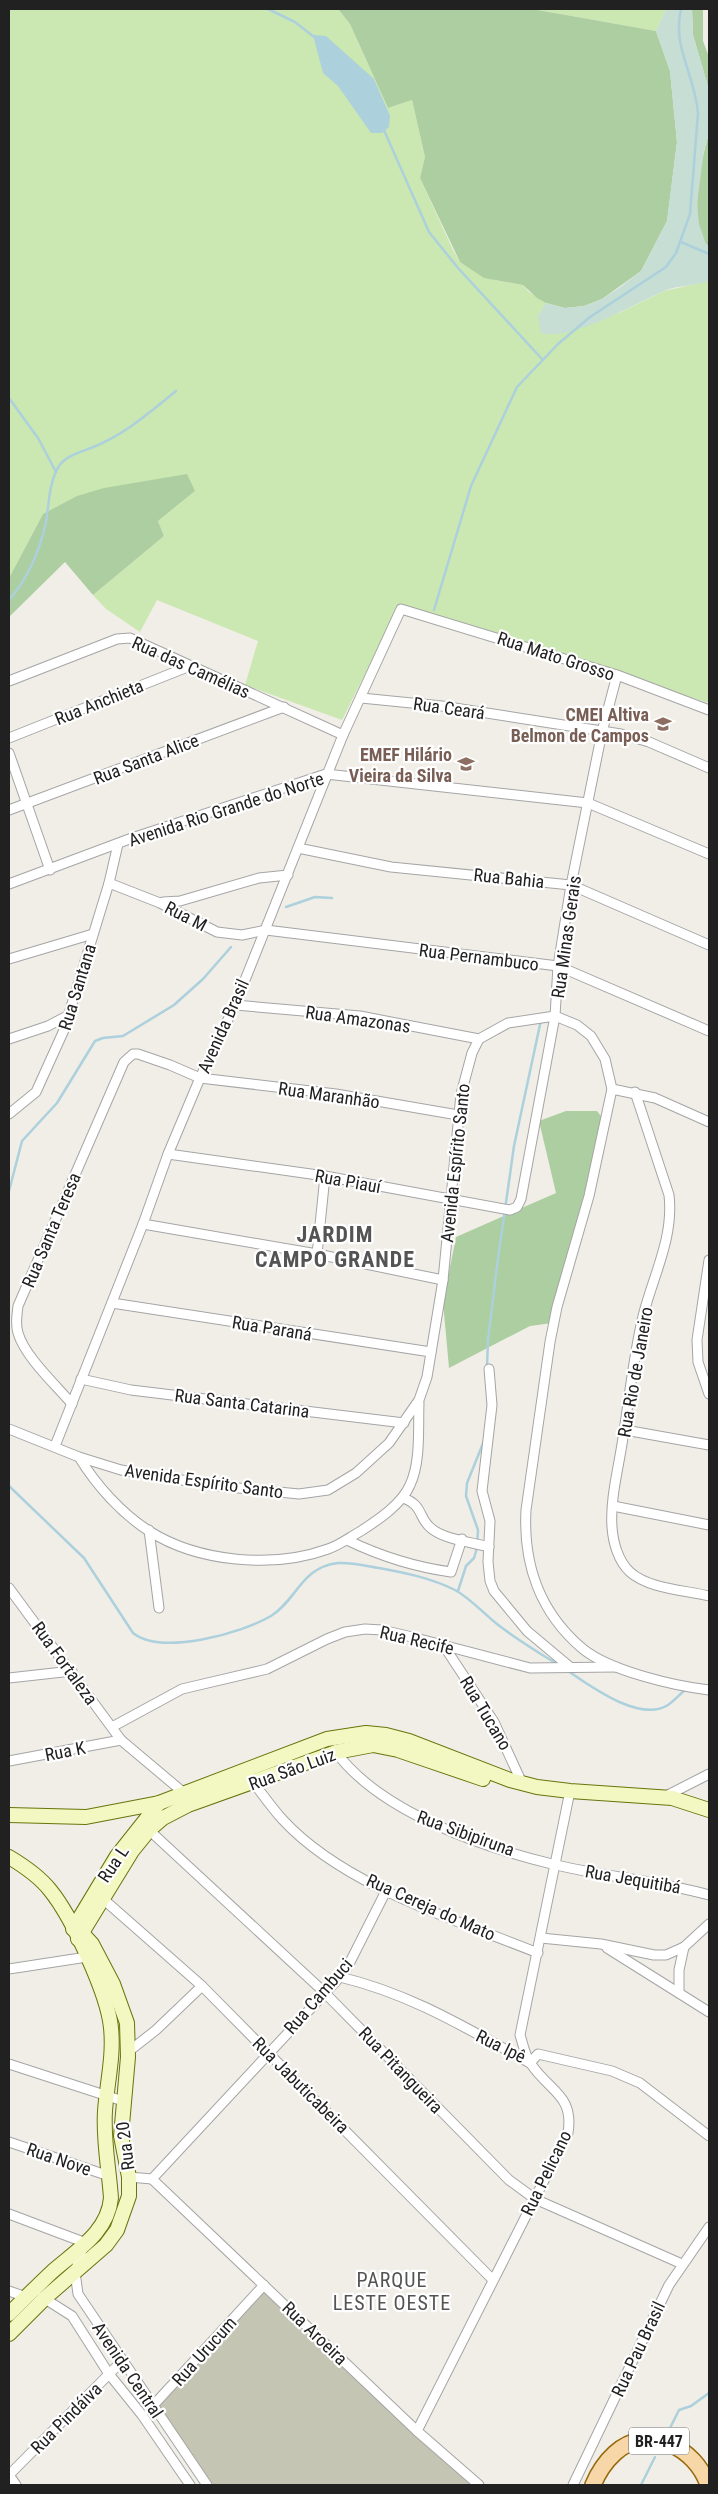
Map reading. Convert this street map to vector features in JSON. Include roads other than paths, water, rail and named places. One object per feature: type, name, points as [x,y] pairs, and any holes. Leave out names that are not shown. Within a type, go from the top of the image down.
[{"type":"main road","name":"BR-447","points":[[593,2485],[599,2471],[615,2453],[638,2442],[656,2440],[673,2444],[687,2453],[698,2464],[708,2485]]},
{"type":"street","name":"Rua Mato Grosso","points":[[401,609],[617,675],[709,710]]},
{"type":"street","name":"Avenida Brasil","points":[[55,1446],[143,1224],[168,1154],[200,1078],[235,1006],[288,875],[326,774],[401,609]]},
{"type":"street","name":"Rua das Camélias","points":[[9,681],[124,638],[140,641],[190,666],[343,735]]},
{"type":"street","name":"Rua Anchieta","points":[[9,738],[190,666]]},
{"type":"street","name":"Rua Minas Gerais","points":[[521,1200],[555,1016],[558,966],[571,884],[602,732],[617,675]]},
{"type":"street","name":"Rua Ceará","points":[[361,698],[442,706],[621,734],[649,742],[709,768]]},
{"type":"street","name":"Rua Santa Alice","points":[[9,810],[284,707]]},
{"type":"street","points":[[9,753],[50,870]]},
{"type":"street","name":"Avenida Rio Grande do Norte","points":[[9,884],[118,844],[326,774],[588,803],[709,854]]},
{"type":"street","name":"Rua Santana","points":[[9,1114],[36,1092],[43,1081],[69,1015],[109,883],[118,844]]},
{"type":"street","name":"Rua Bahia","points":[[298,848],[391,867],[571,884],[709,944]]},
{"type":"street","points":[[160,902],[180,901],[259,878],[288,875]]},
{"type":"street","name":"Rua M","points":[[109,883],[160,902],[218,932],[242,935],[266,930]]},
{"type":"street","name":"Rua Pernambuco","points":[[266,930],[558,966],[709,1032]]},
{"type":"street","points":[[9,959],[93,934]]},
{"type":"street","name":"Rua Amazonas","points":[[235,1006],[360,1016],[480,1039]]},
{"type":"street","points":[[10,1036],[48,1026],[69,1015]]},
{"type":"street","points":[[480,1039],[508,1022],[555,1016],[577,1025],[591,1036],[605,1059],[612,1089],[589,1196],[557,1307],[550,1342],[524,1536],[534,1582],[547,1607],[562,1628],[584,1650],[621,1668],[668,1683],[709,1690]]},
{"type":"street","name":"Avenida Espírito Santo","points":[[9,1429],[79,1457],[121,1470],[218,1486],[299,1494],[328,1490],[356,1473],[389,1443],[404,1423],[419,1400],[427,1376],[443,1280],[458,1115],[465,1076],[472,1053],[480,1039]]},
{"type":"street","name":"Rua Santa Teresa","points":[[72,1404],[24,1346],[18,1333],[16,1320],[18,1306],[124,1062],[133,1054],[138,1054]]},
{"type":"street","name":"Rua Maranhão","points":[[138,1054],[200,1078],[336,1094],[458,1115]]},
{"type":"street","points":[[612,1089],[635,1092],[672,1105],[709,1122]]},
{"type":"street","name":"Rua Rio de Janeiro","points":[[635,1092],[670,1195],[672,1212],[668,1235],[643,1314],[637,1342],[613,1506],[613,1541],[620,1558],[630,1572],[643,1580],[709,1596]]},
{"type":"street","name":"Rua Piauí","points":[[168,1154],[325,1176],[510,1210],[517,1207],[521,1200]]},
{"type":"street","points":[[317,1254],[325,1176]]},
{"type":"street","points":[[143,1224],[317,1254],[443,1280]]},
{"type":"street","points":[[709,1260],[697,1340],[698,1362],[709,1394]]},
{"type":"street","name":"Rua Paraná","points":[[112,1303],[431,1352]]},
{"type":"street","points":[[489,1369],[492,1405],[482,1491],[490,1521],[490,1581],[494,1591],[527,1631],[570,1667]]},
{"type":"street","name":"Rua Santa Catarina","points":[[81,1379],[131,1390],[404,1423]]},
{"type":"street","points":[[79,1457],[104,1491],[148,1530],[174,1544],[202,1553],[256,1559],[294,1557],[328,1549],[347,1540],[403,1498],[411,1484],[415,1468],[419,1400]]},
{"type":"street","points":[[625,1430],[709,1445]]},
{"type":"street","points":[[403,1498],[417,1505],[428,1526],[433,1530],[489,1547]]},
{"type":"street","points":[[613,1506],[709,1525]]},
{"type":"street","points":[[148,1530],[159,1608]]},
{"type":"street","points":[[347,1540],[366,1549],[424,1568],[451,1572],[462,1539]]},
{"type":"street","name":"Rua Fortaleza","points":[[9,1588],[121,1740]]},
{"type":"street","points":[[9,1601],[19,1600]]},
{"type":"street","name":"Rua Recife","points":[[112,1727],[182,1689],[267,1670],[302,1651],[345,1632],[365,1629],[382,1630],[530,1668],[621,1668]]},
{"type":"street","name":"Rua Tucano","points":[[444,1646],[494,1722],[522,1783]]},
{"type":"street","points":[[9,1678],[72,1671]]},
{"type":"street","name":"Rua São Luiz","points":[[9,1815],[86,1817],[159,1803],[327,1739],[366,1733],[386,1735],[409,1741],[522,1783],[569,1796]]},
{"type":"street","points":[[121,1740],[184,1793]]},
{"type":"street","name":"Rua K","points":[[9,1761],[121,1740]]},
{"type":"street","name":"Rua São Luiz","points":[[78,1933],[132,1851],[149,1830],[163,1818],[188,1805],[254,1783],[336,1752],[373,1746],[398,1750],[535,1796],[664,1797],[709,1810]]},
{"type":"street","name":"Rua Sibipiruna","points":[[336,1752],[366,1782],[413,1814],[468,1837],[556,1865]]},
{"type":"street","name":"Rua Cereja do Mato","points":[[244,1770],[284,1820],[337,1862],[386,1891],[538,1953]]},
{"type":"street","points":[[664,1797],[709,1774]]},
{"type":"street","name":"Rua Pelicano","points":[[417,2431],[562,2149],[568,2133],[571,2119],[568,2105],[530,2063],[520,2034],[542,1938],[569,1796]]},
{"type":"street","name":"Rua L","points":[[78,1933],[117,1856],[159,1803]]},
{"type":"street","name":"Rua Pitangueira","points":[[149,1830],[324,1992],[509,2180],[535,2199],[682,2264]]},
{"type":"street","name":"Rua 20","points":[[9,1857],[36,1876],[50,1890],[78,1933],[101,1962],[122,2006],[126,2023],[128,2052],[121,2136],[129,2177],[129,2196],[117,2230],[106,2245],[45,2298],[9,2334]]},
{"type":"street","name":"Rua Jequitibá","points":[[556,1865],[658,1883],[709,1895]]},
{"type":"street","name":"Rua Cambuci","points":[[152,2179],[340,1977],[348,1966],[386,1891]]},
{"type":"street","name":"Rua Jabuticabeira","points":[[102,1898],[202,1986],[493,2280]]},
{"type":"street","points":[[542,1938],[600,1944],[654,1955],[666,1955],[684,1947],[709,1924]]},
{"type":"street","name":"Rua 20","points":[[9,2314],[84,2245],[102,2225],[109,2211],[111,2198],[105,2125],[112,2049],[110,2015],[78,1933]]},
{"type":"street","points":[[600,1944],[709,2012]]},
{"type":"street","points":[[679,1993],[679,1970],[684,1947]]},
{"type":"street","points":[[9,1969],[87,1957]]},
{"type":"street","name":"Rua Ipê","points":[[340,1977],[387,1990],[425,2005],[530,2063],[538,2054],[612,2071],[640,2083],[709,2136]]},
{"type":"street","points":[[128,2052],[156,2030],[202,1986]]},
{"type":"street","points":[[9,2064],[123,2101]]},
{"type":"street","name":"Rua Nove","points":[[9,2142],[109,2176]]},
{"type":"street","points":[[129,2177],[152,2179]]},
{"type":"street","name":"Rua Aroeira","points":[[152,2179],[417,2431],[479,2485]]},
{"type":"street","points":[[9,2214],[84,2245]]},
{"type":"street","name":"Rua Pau Brasil","points":[[575,2481],[669,2285],[709,2227]]},
{"type":"street","name":"Avenida Central","points":[[84,2245],[75,2272],[78,2294],[207,2485]]},
{"type":"street","name":"Rua Urucum","points":[[142,2415],[153,2406],[264,2285]]},
{"type":"street","name":"Avenida Central","points":[[9,2291],[45,2298],[72,2316],[109,2374],[142,2415],[189,2483]]},
{"type":"street","name":"Rua Pindáiva","points":[[9,2475],[122,2361]]},
{"type":"street","points":[[9,2475],[16,2485]]},
{"type":"street","points":[[189,2483],[200,2475]]},
{"type":"street","points":[[567,2485],[575,2481]]},
{"type":"water","points":[[313,35],[326,36],[374,79],[390,116],[389,127],[382,133],[371,133],[338,86],[323,73]]},
{"type":"waterway","points":[[268,9],[295,22],[314,37]]},
{"type":"waterway","points":[[434,610],[471,486],[517,387],[558,344],[590,317],[666,267],[676,253],[690,214],[698,113],[693,86],[679,36],[681,9]]},
{"type":"waterway","points":[[383,128],[429,232],[458,268],[542,359]]},
{"type":"waterway","points":[[681,242],[709,254]]},
{"type":"waterway","points":[[9,600],[22,582],[37,553],[46,522],[51,486],[59,466],[69,457],[103,443],[125,430],[176,391]]},
{"type":"waterway","points":[[9,398],[38,438],[56,472]]},
{"type":"waterway","points":[[286,907],[315,897],[332,898]]},
{"type":"waterway","points":[[9,1191],[22,1141],[57,1103],[95,1041],[103,1038],[123,1036],[174,1005],[203,979],[231,947]]},
{"type":"waterway","points":[[487,1366],[488,1340],[497,1266],[514,1146],[541,1020]]},
{"type":"waterway","points":[[458,1591],[466,1566],[474,1558],[477,1548],[478,1530],[466,1496],[467,1483],[484,1441]]},
{"type":"waterway","points":[[9,1486],[84,1558],[133,1633],[146,1640],[163,1642],[202,1640],[258,1623],[280,1609],[307,1577],[326,1566],[348,1563],[418,1576],[455,1590],[526,1645],[557,1664]]},
{"type":"waterway","points":[[568,1671],[602,1693],[630,1706],[644,1709],[657,1709],[668,1705],[686,1689]]},
{"type":"waterway","points":[[670,2428],[679,2410],[691,2406],[709,2393]]},
{"type":"waterway","points":[[641,2485],[655,2457]]},
{"type":"place","name":"CMEI Altiva Belmon de Campos","points":[[663,724]]},
{"type":"place","name":"EMEF Hilário Vieira da Silva","points":[[466,764]]},
{"type":"district","name":"JARDIM CAMPO GRANDE","points":[[335,1246]]},
{"type":"district","name":"PARQUE LESTE OESTE","points":[[392,2292]]}]
